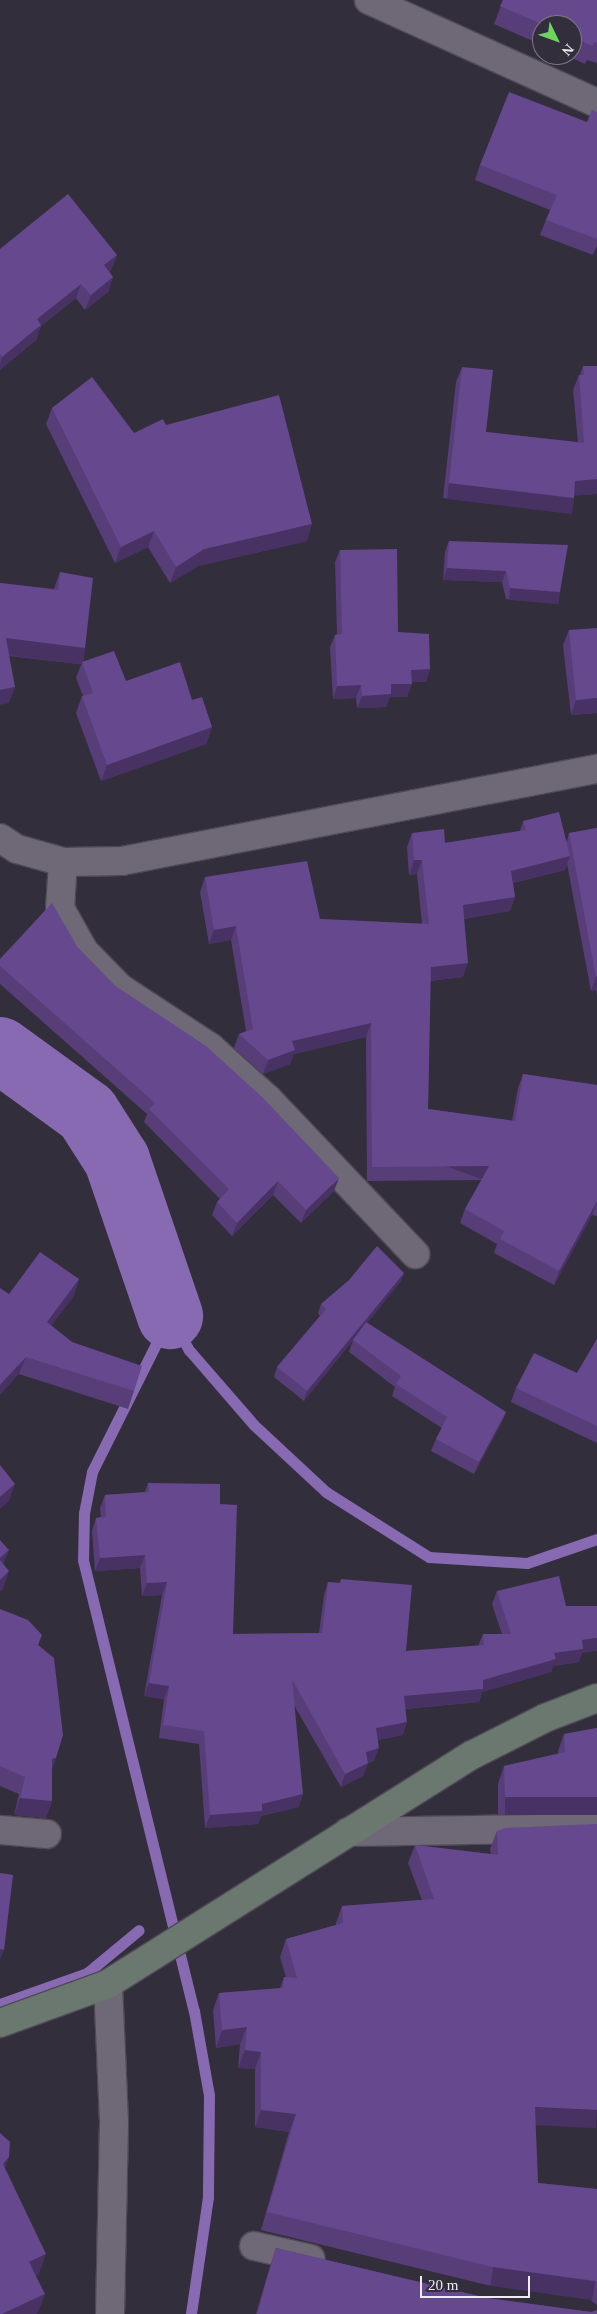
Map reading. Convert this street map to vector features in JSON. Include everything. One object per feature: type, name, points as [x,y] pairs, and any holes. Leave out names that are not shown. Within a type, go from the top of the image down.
[{"type":"main road","points":[[0,2024],[108,1984],[135,1966],[192,1934],[348,1832],[472,1755],[545,1718],[597,1698]]},
{"type":"street","points":[[369,0],[597,103]]},
{"type":"street","points":[[0,838],[17,849],[63,862],[122,861],[597,769]]},
{"type":"street","points":[[63,862],[60,908],[84,951],[120,988],[210,1046],[268,1099],[415,1254]]},
{"type":"street","points":[[348,1832],[597,1828]]},
{"type":"street","points":[[0,1830],[47,1834]]},
{"type":"street","points":[[108,1984],[114,2123],[110,2314]]},
{"type":"street","points":[[254,2246],[340,2266]]},
{"type":"building","points":[[503,0],[597,0],[597,43],[594,42],[592,46],[582,42],[582,15],[532,15],[532,20],[500,6]]},
{"type":"building","points":[[509,92],[587,122],[592,110],[597,112],[597,239],[546,220],[557,195],[480,165]]},
{"type":"building","points":[[68,194],[117,255],[104,265],[113,277],[91,295],[81,284],[37,319],[41,325],[2,357],[0,354],[0,249]]},
{"type":"building","points":[[583,366],[597,366],[597,479],[575,481],[574,498],[449,483],[462,367],[493,370],[486,432],[584,443],[579,375],[584,375]]},
{"type":"building","points":[[92,377],[134,433],[163,419],[166,425],[279,395],[312,524],[204,549],[176,567],[154,531],[121,547],[52,408]]},
{"type":"building","points":[[449,541],[568,545],[560,592],[510,588],[506,571],[447,568]]},
{"type":"building","points":[[397,549],[398,632],[429,634],[430,669],[411,670],[412,684],[391,684],[391,694],[362,696],[361,685],[337,686],[335,635],[342,634],[340,550]]},
{"type":"building","points":[[60,572],[93,578],[85,648],[6,638],[15,687],[0,690],[0,583],[58,590]]},
{"type":"building","points":[[597,628],[597,698],[576,700],[569,630]]},
{"type":"building","points":[[114,651],[126,681],[180,662],[192,700],[202,697],[212,727],[107,765],[82,696],[93,693],[82,662]]},
{"type":"building","points":[[559,812],[570,856],[511,871],[515,897],[463,905],[468,963],[431,967],[428,1109],[515,1121],[523,1074],[597,1085],[597,1201],[559,1271],[500,1239],[504,1231],[465,1209],[489,1166],[372,1167],[371,1023],[292,1041],[295,1050],[268,1060],[239,1034],[253,1029],[236,926],[214,930],[205,877],[307,861],[320,919],[429,924],[422,860],[414,860],[412,833],[444,829],[445,843],[526,830],[523,821]]},
{"type":"building","points":[[597,828],[597,976],[596,977],[569,833]]},
{"type":"building","points":[[52,903],[78,948],[114,985],[206,1046],[262,1097],[339,1178],[306,1210],[278,1181],[237,1223],[217,1202],[229,1189],[149,1109],[155,1103],[0,966],[0,959]]},
{"type":"building","points":[[377,1246],[404,1273],[307,1391],[277,1367],[326,1309],[321,1304],[349,1280]]},
{"type":"building","points":[[40,1252],[79,1279],[47,1322],[72,1342],[142,1366],[134,1391],[26,1357],[0,1385],[0,1288],[9,1294]]},
{"type":"building","points":[[366,1322],[506,1412],[479,1462],[436,1439],[447,1417],[396,1384],[401,1376],[353,1340]]},
{"type":"building","points":[[597,1339],[597,1426],[516,1388],[534,1353],[577,1373]]},
{"type":"building","points":[[0,1465],[15,1484],[0,1497]]},
{"type":"building","points":[[148,1483],[220,1484],[220,1504],[237,1505],[233,1634],[322,1633],[328,1582],[341,1583],[341,1579],[412,1585],[406,1651],[484,1645],[483,1634],[511,1634],[497,1591],[559,1576],[566,1606],[597,1606],[597,1638],[582,1640],[583,1649],[554,1653],[556,1659],[483,1680],[483,1689],[404,1696],[407,1722],[376,1728],[379,1748],[366,1752],[368,1763],[345,1774],[292,1679],[303,1794],[262,1804],[262,1811],[210,1815],[204,1731],[163,1725],[169,1686],[149,1683],[167,1582],[147,1583],[145,1555],[100,1558],[96,1518],[106,1517],[105,1495],[149,1492]]},
{"type":"building","points":[[0,1540],[9,1550],[0,1558]]},
{"type":"building","points":[[0,1560],[9,1571],[0,1580]]},
{"type":"building","points":[[0,1609],[28,1620],[42,1635],[38,1645],[54,1658],[63,1735],[56,1758],[52,1759],[52,1801],[20,1798],[25,1777],[0,1766]]},
{"type":"building","points":[[597,1728],[597,1797],[505,1797],[504,1766],[565,1752],[564,1734]]},
{"type":"building","points":[[597,1824],[597,2110],[535,2107],[538,2183],[597,2189],[597,2282],[493,2267],[267,2212],[296,2114],[261,2110],[261,2052],[245,2050],[247,2027],[222,2030],[219,1993],[283,1988],[284,1977],[297,1978],[286,1939],[343,1923],[342,1906],[434,1899],[415,1845],[498,1855],[497,1831],[505,1828]]},
{"type":"building","points":[[0,1873],[13,1875],[4,1950],[0,1949]]},
{"type":"building","points":[[0,2133],[10,2142],[9,2157],[3,2164],[46,2254],[29,2262],[45,2294],[2,2314],[0,2314]]},
{"type":"building","points":[[276,2248],[487,2298],[591,2312],[597,2310],[597,2314],[257,2314]]},
{"type":"waterway","points":[[0,1050],[87,1113],[117,1160],[170,1316]]},
{"type":"waterway","points":[[170,1316],[92,1472],[84,1513],[83,1560],[194,2011],[209,2095],[208,2197],[191,2314]]},
{"type":"waterway","points":[[170,1316],[189,1350],[254,1425],[326,1492],[429,1557],[527,1563],[597,1539]]},
{"type":"waterway","points":[[0,2004],[87,1973],[139,1930]]}]
